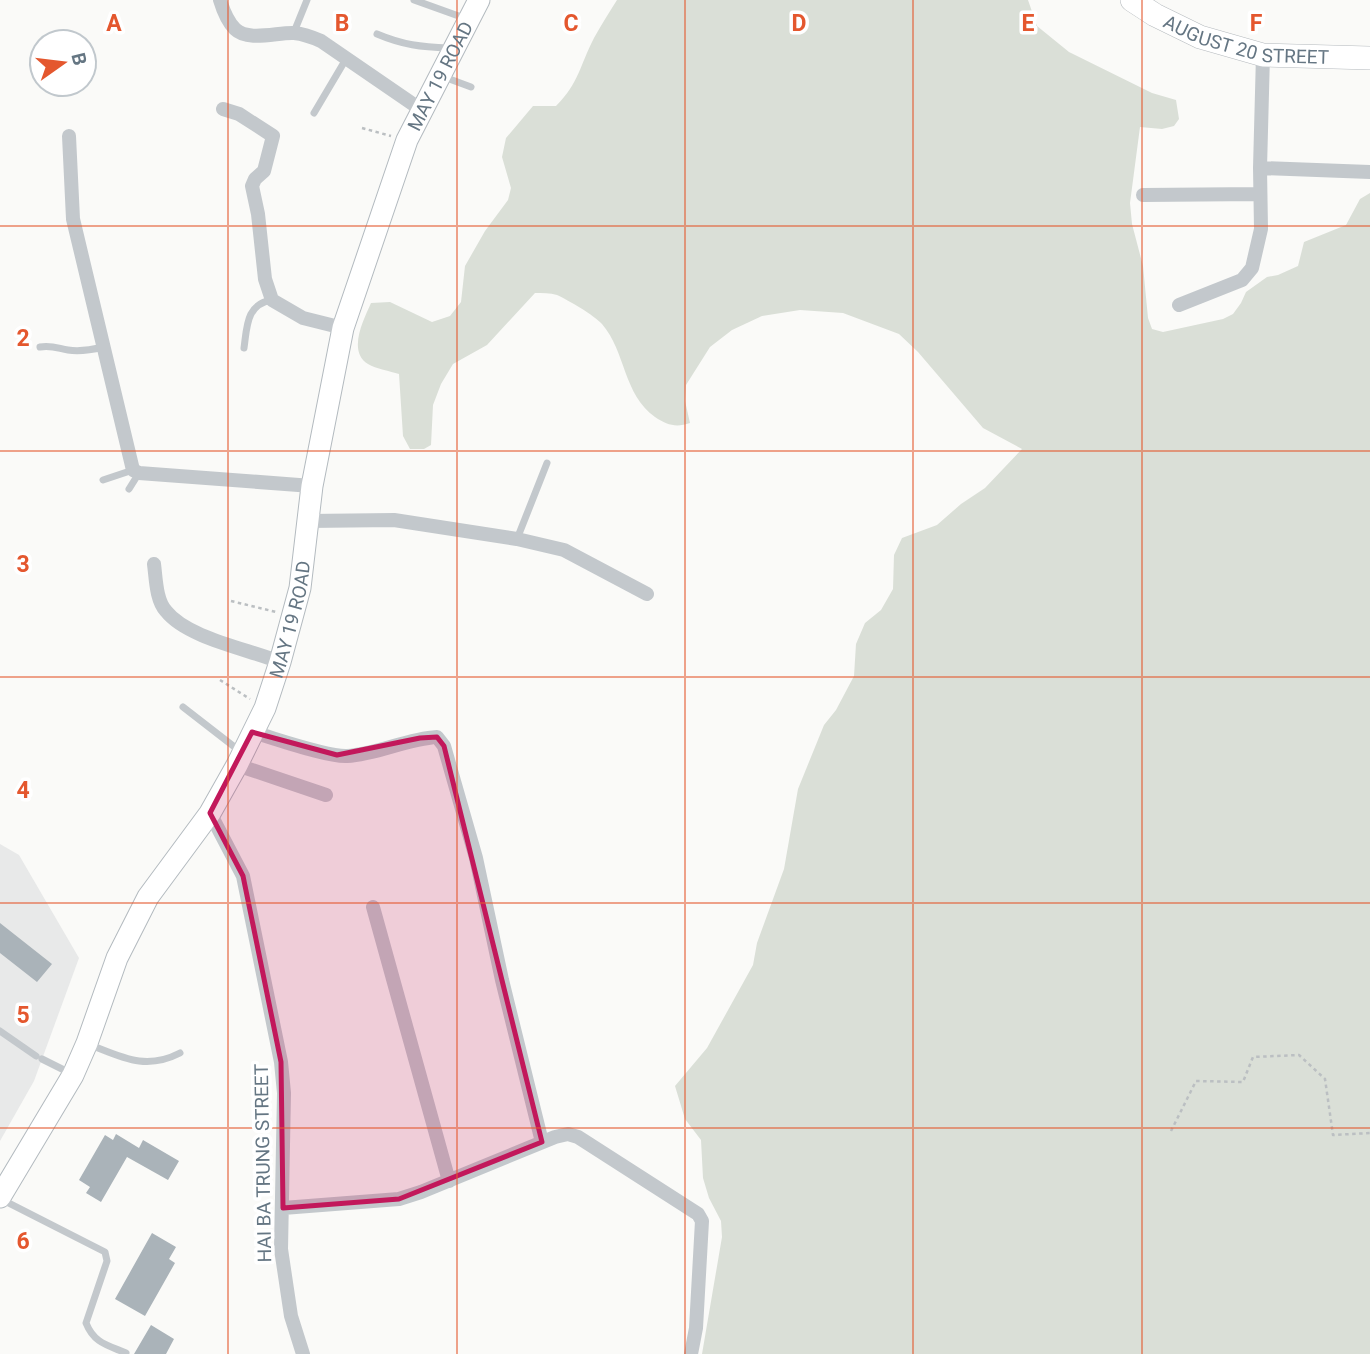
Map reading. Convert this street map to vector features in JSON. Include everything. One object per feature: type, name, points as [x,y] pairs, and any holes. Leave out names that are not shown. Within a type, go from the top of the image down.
[{"type":"main road","name":"AUGUST 20 STREET","points":[[1132,0],[1155,15],[1200,37],[1263,55],[1370,58]]},
{"type":"street","points":[[220,0],[236,31],[247,36],[294,33],[307,35],[321,41],[423,111]]},
{"type":"street","name":"MAY 19 ROAD","points":[[0,1198],[6,1174],[74,1075],[88,1043],[117,958],[148,897],[210,813],[265,708],[300,588],[312,486],[343,328],[407,140],[479,0]]},
{"type":"street","points":[[1179,305],[1242,281],[1252,268],[1261,229],[1263,55]]},
{"type":"street","points":[[223,109],[239,114],[273,136],[264,171],[252,186],[265,279],[272,300],[303,318],[343,328]]},
{"type":"street","points":[[69,136],[73,219],[136,472],[312,486]]},
{"type":"street","points":[[1260,168],[1370,172]]},
{"type":"street","points":[[1143,195],[1260,194]]},
{"type":"street","points":[[308,521],[394,520],[517,539],[564,550],[647,594]]},
{"type":"street","points":[[154,564],[157,589],[164,610],[178,623],[203,636],[280,662]]},
{"type":"street","points":[[252,732],[337,755],[369,752],[420,738],[437,737],[444,746],[476,858],[502,980],[542,1142]]},
{"type":"street","points":[[240,759],[326,795]]},
{"type":"street","name":"HAI BA TRUNG STREET","points":[[210,813],[243,876],[279,1050],[284,1093],[281,1248],[292,1316],[303,1354]]},
{"type":"street","points":[[373,907],[449,1181]]},
{"type":"street","points":[[283,1208],[399,1199],[542,1142],[568,1135],[578,1137],[698,1214],[704,1226],[696,1328],[691,1354]]},
{"type":"lane","points":[[294,33],[307,0]]},
{"type":"lane","points":[[414,0],[468,19]]},
{"type":"lane","points":[[377,34],[398,43],[454,48]]},
{"type":"lane","points":[[314,113],[346,60]]},
{"type":"lane","points":[[440,76],[471,87]]},
{"type":"lane","points":[[244,348],[250,312],[257,305],[272,300]]},
{"type":"lane","points":[[40,347],[51,345],[79,351],[103,346]]},
{"type":"lane","points":[[517,539],[547,463]]},
{"type":"lane","points":[[103,480],[136,472]]},
{"type":"lane","points":[[129,489],[136,472]]},
{"type":"lane","points":[[183,707],[240,759]]},
{"type":"lane","points":[[0,1031],[39,1058],[74,1075]]},
{"type":"lane","points":[[88,1043],[128,1060],[151,1063],[167,1060],[180,1052]]},
{"type":"lane","points":[[0,1198],[105,1252],[107,1261],[86,1323],[91,1335],[101,1343],[125,1353]]},
{"type":"path","points":[[362,128],[407,140]]},
{"type":"path","points":[[231,601],[293,616]]},
{"type":"path","points":[[220,680],[265,708]]},
{"type":"path","points":[[1171,1131],[1196,1081],[1243,1082],[1253,1057],[1299,1055],[1325,1079],[1333,1135],[1370,1133]]},
{"type":"highlighted area","points":[[252,732],[337,755],[420,738],[437,737],[444,746],[542,1142],[399,1199],[283,1208],[281,1062],[243,876],[210,813]]},
{"type":"shaded area","points":[[617,0],[1028,0],[1037,26],[1069,52],[1152,93],[1176,100],[1179,119],[1174,126],[1162,129],[1140,127],[1130,203],[1132,224],[1143,266],[1148,318],[1152,329],[1163,332],[1223,319],[1233,314],[1246,292],[1267,277],[1298,266],[1304,242],[1346,225],[1360,199],[1370,193],[1370,1354],[702,1354],[722,1237],[721,1221],[709,1198],[703,1178],[701,1140],[685,1119],[675,1086],[707,1048],[753,965],[757,943],[784,869],[798,789],[824,725],[836,710],[854,676],[856,644],[865,623],[881,610],[893,589],[894,555],[902,538],[937,525],[985,488],[1022,449],[983,428],[918,352],[899,334],[843,313],[800,310],[762,316],[732,330],[710,347],[686,385],[685,401],[690,423],[668,424],[655,417],[637,397],[616,347],[602,324],[557,295],[535,293],[487,345],[453,364],[433,405],[431,445],[424,449],[410,449],[403,436],[399,374],[368,364],[359,351],[359,335],[371,303],[390,302],[432,322],[450,316],[461,302],[465,266],[485,231],[508,200],[511,188],[502,157],[506,138],[533,106],[556,106],[564,98],[594,38]]},
{"type":"shaded area","points":[[0,844],[19,855],[79,958],[34,1081],[0,1141]]},
{"type":"building","points":[[0,923],[52,964],[37,982],[0,953]]},
{"type":"building","points":[[116,1134],[139,1148],[143,1140],[179,1161],[168,1180],[127,1157],[101,1202],[86,1193],[90,1187],[79,1180],[105,1135],[113,1140]]},
{"type":"building","points":[[152,1233],[176,1247],[169,1259],[175,1263],[145,1316],[115,1299]]},
{"type":"building","points":[[151,1325],[174,1339],[166,1354],[134,1354]]}]
